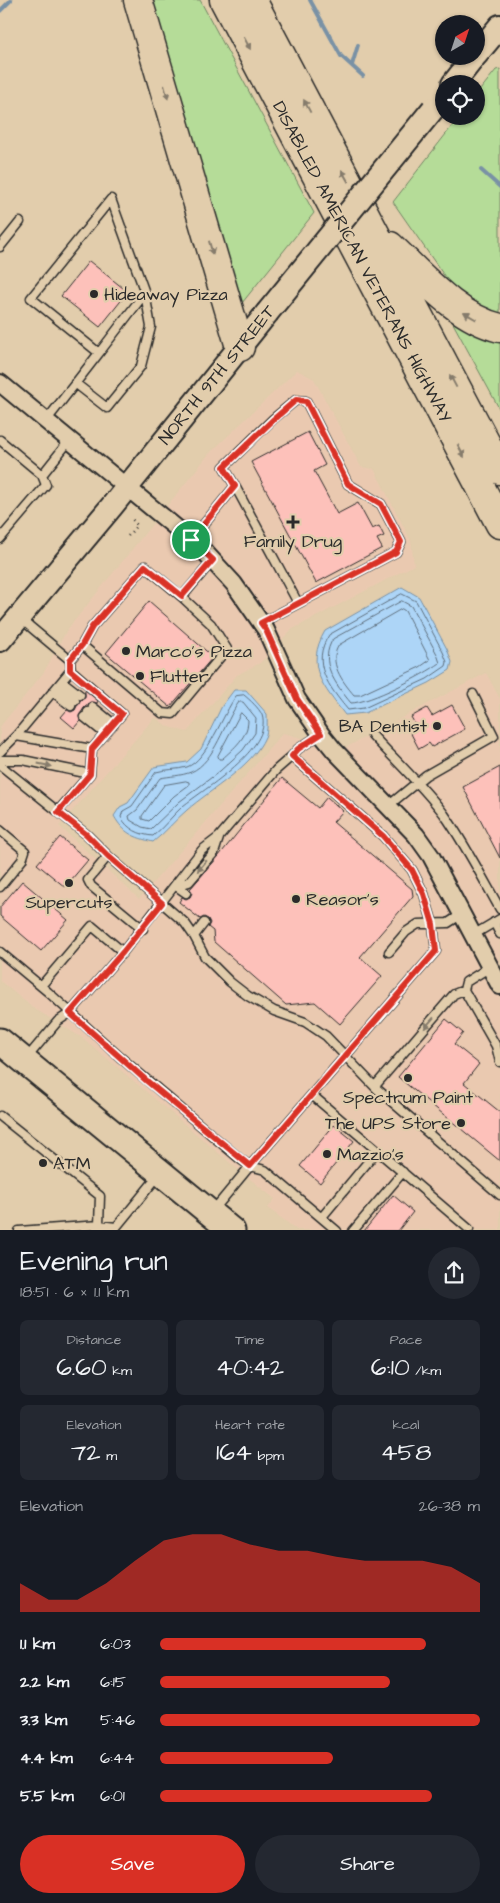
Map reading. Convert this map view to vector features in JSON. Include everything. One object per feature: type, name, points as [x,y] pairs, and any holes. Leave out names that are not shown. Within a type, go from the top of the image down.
[{"type":"highway","points":[[138,0],[240,347]]},
{"type":"highway","name":"DISABLED AMERICAN VETERANS HIGHWAY","points":[[224,0],[500,524]]},
{"type":"highway","name":"DISABLED AMERICAN VETERANS HIGHWAY","points":[[252,0],[500,470]]},
{"type":"highway","points":[[376,233],[458,309],[474,319],[500,328]]},
{"type":"main road","points":[[485,45],[500,26]]},
{"type":"main road","points":[[461,75],[469,65]]},
{"type":"main road","name":"NORTH 9TH STREET","points":[[0,640],[126,488],[435,107]]},
{"type":"main road","points":[[0,1041],[232,1230]]},
{"type":"street","points":[[0,383],[191,540],[213,560],[234,584],[266,630],[297,699],[321,734],[416,835],[431,856],[497,978]]},
{"type":"lane","points":[[75,383],[107,408],[141,366],[151,327],[145,293],[111,199],[31,298],[98,353]]},
{"type":"lane","points":[[0,247],[20,222]]},
{"type":"lane","points":[[46,421],[145,293]]},
{"type":"lane","points":[[261,623],[396,552],[401,542],[381,504],[348,484],[306,401],[296,400],[224,467],[298,603]]},
{"type":"lane","points":[[0,440],[42,475],[46,485],[0,540]]},
{"type":"lane","points":[[42,475],[69,441]]},
{"type":"lane","points":[[191,540],[235,486]]},
{"type":"lane","points":[[182,596],[213,560]]},
{"type":"lane","points":[[0,752],[58,686],[70,670],[70,660],[82,645],[92,627],[145,566],[182,596],[211,624],[227,649],[173,714],[162,713],[82,645]]},
{"type":"lane","points":[[19,617],[70,660]]},
{"type":"lane","points":[[58,812],[90,774],[92,749],[122,714],[70,670]]},
{"type":"lane","points":[[58,686],[75,701],[58,686]]},
{"type":"lane","points":[[388,806],[416,782],[494,736],[473,694]]},
{"type":"lane","points":[[109,729],[88,712],[109,729]]},
{"type":"lane","points":[[25,1061],[58,1021],[70,1013],[143,929],[176,886],[182,874],[202,850],[219,837],[276,770],[298,749],[321,734]]},
{"type":"lane","points":[[372,735],[444,815],[474,862],[500,909]]},
{"type":"lane","points":[[16,736],[92,749]]},
{"type":"lane","points":[[211,1213],[436,951],[433,924],[424,894],[412,870],[383,836],[292,756]]},
{"type":"lane","points":[[0,760],[24,760],[90,774]]},
{"type":"lane","points":[[0,766],[86,834],[108,856],[185,923],[194,936],[204,957],[242,992],[274,1011],[304,1022],[326,1036],[375,1086],[500,1195]]},
{"type":"lane","points":[[0,830],[25,851],[22,860],[0,887]]},
{"type":"lane","points":[[108,856],[88,880],[91,886],[143,929]]},
{"type":"lane","points":[[176,886],[186,894]]},
{"type":"lane","points":[[388,952],[406,932],[418,924],[448,923],[462,914]]},
{"type":"lane","points":[[473,935],[497,920],[500,934]]},
{"type":"lane","points":[[194,936],[204,924]]},
{"type":"lane","points":[[41,986],[92,926],[123,952]]},
{"type":"lane","points":[[0,952],[41,986],[148,1082],[250,1166],[265,1170],[337,1230]]},
{"type":"lane","points":[[497,978],[466,982],[464,990],[496,1046],[500,1062]]},
{"type":"lane","points":[[375,1086],[454,994],[464,990]]},
{"type":"lane","points":[[312,1095],[469,1230]]},
{"type":"lane","points":[[0,1116],[100,1196],[99,1225]]},
{"type":"lane","points":[[322,1217],[377,1151]]},
{"type":"lane","points":[[19,1230],[99,1225],[114,1229],[161,1172]]},
{"type":"lane","points":[[353,1230],[403,1172]]},
{"type":"path","points":[[128,536],[137,525],[131,518]]},
{"type":"shaded area","points":[[297,370],[314,379],[361,467],[374,469],[411,541],[414,565],[291,630],[260,663],[237,675],[187,732],[167,726],[155,717],[59,826],[139,899],[283,733],[343,749],[486,673],[500,699],[500,1230],[297,1230],[268,1208],[275,1199],[84,1039],[35,1009],[0,981],[0,727],[44,672],[67,630],[209,454]]},
{"type":"green space","points":[[147,0],[200,0],[314,213],[242,303],[235,290]]},
{"type":"green space","points":[[500,69],[500,315],[483,308],[452,287],[393,202],[453,125],[485,125],[485,84],[496,70]]},
{"type":"green space","points":[[441,301],[500,334],[500,410]]},
{"type":"water","points":[[402,587],[419,597],[447,649],[452,662],[450,670],[429,683],[365,713],[345,715],[319,676],[316,655],[319,644],[325,631]]},
{"type":"water","points":[[234,690],[246,690],[267,714],[266,735],[259,748],[241,768],[187,810],[153,842],[126,831],[114,816],[120,807],[128,803],[154,767],[187,762],[201,749],[222,706]]},
{"type":"building","name":"Hideaway Pizza","points":[[89,261],[128,292],[100,327],[61,296]]},
{"type":"building","points":[[308,432],[325,465],[314,471],[337,514],[358,503],[372,529],[379,526],[384,536],[377,539],[382,548],[316,583],[251,462]]},
{"type":"building","points":[[149,601],[213,657],[170,707],[106,653]]},
{"type":"building","points":[[85,690],[98,701],[97,703],[91,702],[84,708],[79,716],[80,721],[74,728],[61,717],[67,710],[71,712],[75,710],[80,700],[85,698]]},
{"type":"building","name":"BA Dentist","points":[[452,705],[465,729],[432,747],[429,743],[419,749],[408,728],[415,724],[411,717],[427,708],[432,716]]},
{"type":"building","points":[[500,767],[500,858],[463,787]]},
{"type":"building","name":"Reasor's","points":[[282,778],[318,808],[327,797],[343,811],[333,822],[412,889],[413,896],[360,957],[382,976],[340,1024],[315,1002],[286,1005],[214,942],[213,931],[208,927],[210,923],[208,919],[204,917],[200,919],[179,902],[182,897],[186,899],[190,897],[192,893],[190,889]]},
{"type":"building","points":[[60,837],[88,860],[65,887],[37,864]]},
{"type":"building","points":[[22,881],[68,920],[41,951],[0,916],[0,907]]},
{"type":"building","points":[[446,1019],[463,1033],[454,1044],[479,1064],[464,1083],[500,1112],[500,1161],[398,1077]]},
{"type":"building","name":"Mazzio's","points":[[334,1125],[354,1141],[320,1183],[300,1166]]},
{"type":"building","points":[[393,1195],[413,1212],[399,1230],[365,1230]]},
{"type":"waterway","points":[[0,11],[11,0]]},
{"type":"waterway","points":[[310,0],[341,56],[363,76]]},
{"type":"waterway","points":[[352,65],[358,45]]},
{"type":"waterway","points":[[481,170],[500,187]]},
{"type":"place","name":"Hideaway Pizza","points":[[94,294]]},
{"type":"place","name":"Family Drug","points":[[293,522]]},
{"type":"place","name":"Marco's Pizza","points":[[126,651]]},
{"type":"place","name":"Flutter","points":[[140,676]]},
{"type":"place","name":"BA Dentist","points":[[437,726]]},
{"type":"place","name":"Supercuts","points":[[69,883]]},
{"type":"place","name":"Reasor's","points":[[296,899]]},
{"type":"place","name":"Spectrum Paint","points":[[408,1078]]},
{"type":"place","name":"The UPS Store","points":[[461,1123]]},
{"type":"place","name":"Mazzio's","points":[[327,1154]]},
{"type":"place","name":"ATM","points":[[43,1163]]},
{"type":"route","points":[[296,400],[306,401],[348,484],[381,504],[401,542],[396,552],[261,623],[266,630],[297,699],[321,734],[298,749],[292,756],[383,836],[412,870],[424,894],[433,924],[436,951],[250,1166],[148,1082],[70,1013],[143,929],[162,903],[108,856],[86,834],[58,812],[90,774],[92,749],[122,714],[70,670],[70,660],[82,645],[92,627],[145,566],[182,596],[213,560],[191,540],[235,486],[224,467],[296,400]]}]
